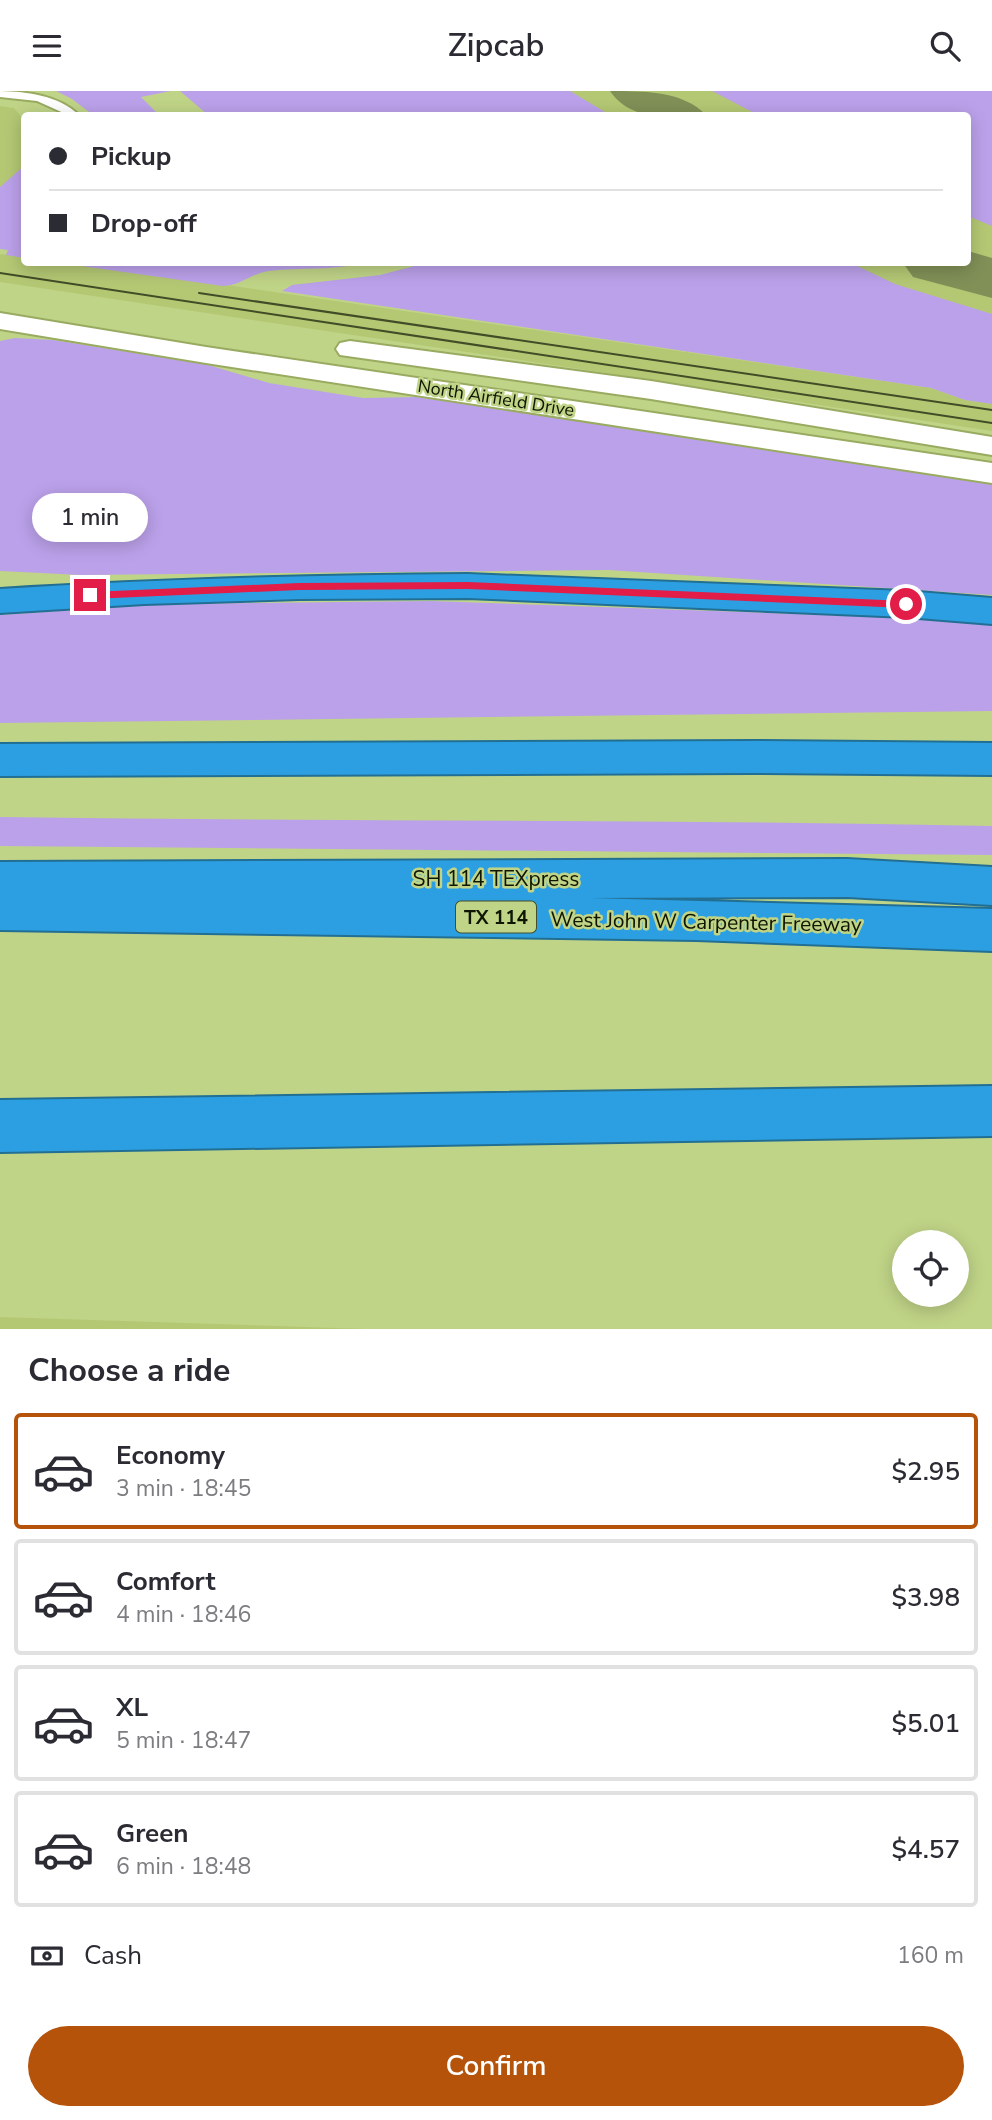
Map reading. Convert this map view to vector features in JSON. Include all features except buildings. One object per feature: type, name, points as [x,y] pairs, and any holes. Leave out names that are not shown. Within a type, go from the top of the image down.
[{"type":"highway","points":[[3,599],[286,587],[468,586],[906,604],[992,611]]},
{"type":"highway","points":[[0,760],[724,757],[992,759]]},
{"type":"highway","name":"SH 114 TEXpress","points":[[0,881],[847,878],[992,886]]},
{"type":"highway","name":"West John W Carpenter Freeway","points":[[0,910],[696,920],[992,930]]},
{"type":"highway","points":[[0,1126],[992,1111]]},
{"type":"main road","points":[[0,297],[120,315]]},
{"type":"main road","name":"North Airfield Drive","points":[[0,321],[206,355],[992,473]]},
{"type":"main road","points":[[0,336],[45,328]]},
{"type":"main road","name":"North Airfield Drive","points":[[321,345],[651,390],[992,446]]},
{"type":"lane","points":[[0,94],[33,96],[54,101],[70,112]]},
{"type":"shaded area","points":[[56,91],[171,91],[141,97],[156,112],[89,112]]},
{"type":"shaded area","points":[[180,91],[570,91],[605,112],[204,112]]},
{"type":"shaded area","points":[[449,91],[992,91],[992,385],[673,266],[971,266],[971,112],[480,112]]},
{"type":"shaded area","points":[[712,91],[992,91],[992,226],[971,217],[971,112],[752,112]]},
{"type":"shaded area","points":[[0,106],[14,108],[21,116],[21,178],[0,195]]},
{"type":"shaded area","points":[[21,169],[21,258],[6,255],[8,250],[0,249],[0,187]]},
{"type":"shaded area","points":[[0,254],[21,257],[21,266],[84,266],[234,286],[931,388],[965,400],[992,404],[992,431],[0,282]]},
{"type":"shaded area","points":[[81,266],[345,266],[269,271],[223,286]]},
{"type":"shaded area","points":[[414,266],[857,266],[895,284],[992,314],[992,404],[965,400],[931,388],[282,291],[292,285],[380,275]]},
{"type":"shaded area","points":[[15,338],[53,340],[205,364],[269,383],[363,398],[416,397],[992,482],[992,595],[608,570],[81,575],[0,571],[0,341]]},
{"type":"shaded area","points":[[431,601],[992,621],[992,711],[0,723],[0,615],[159,604]]},
{"type":"shaded area","points":[[0,817],[992,826],[992,855],[0,846]]},
{"type":"shaded area","points":[[0,1317],[367,1329],[0,1329]]},
{"type":"taxiway","points":[[636,91],[674,112]]},
{"type":"taxiway","points":[[947,266],[992,278]]},
{"type":"tram line","points":[[0,273],[992,423]]},
{"type":"tram line","points":[[199,293],[992,410]]},
{"type":"route","points":[[90,595],[299,587],[468,586],[906,604]]}]
